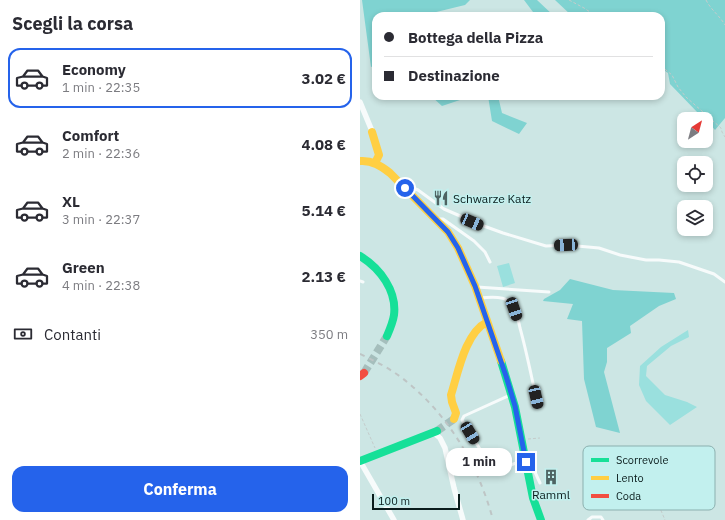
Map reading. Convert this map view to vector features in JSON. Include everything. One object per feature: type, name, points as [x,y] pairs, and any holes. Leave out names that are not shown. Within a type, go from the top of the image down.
[{"type":"street","points":[[360,102],[372,131],[379,155],[375,163]]},
{"type":"street","points":[[360,161],[366,160],[375,163],[390,173],[448,232],[458,248],[475,286],[506,376],[522,440],[533,498],[541,520]]},
{"type":"street","points":[[360,256],[370,261],[374,265],[383,278],[392,297],[394,312],[387,336]]},
{"type":"street","points":[[454,419],[457,413],[451,401],[451,395],[465,349],[476,331],[487,322]]},
{"type":"street","points":[[394,520],[360,461],[435,432],[445,448],[463,520]]},
{"type":"lane","points":[[406,189],[411,187],[418,190],[444,209],[481,225],[546,246],[566,245],[599,248],[620,255],[646,260],[679,262],[714,274],[725,282]]},
{"type":"lane","points":[[435,218],[443,219],[474,241],[485,252],[490,262]]},
{"type":"lane","points":[[475,286],[482,288],[549,292]]},
{"type":"lane","points":[[479,298],[501,298],[509,301],[514,309],[525,346],[538,406]]},
{"type":"lane","points":[[511,394],[464,416],[462,420],[486,459],[496,470],[526,460],[534,470],[540,483]]},
{"type":"lane","points":[[588,520],[592,516],[601,517],[602,520]]},
{"type":"path","points":[[568,0],[590,12]]},
{"type":"path","points":[[706,0],[725,25]]},
{"type":"path","points":[[665,70],[672,76],[678,87],[689,101],[721,128],[725,137]]},
{"type":"path","points":[[360,414],[378,455]]},
{"type":"path","points":[[522,440],[540,438]]},
{"type":"path","points":[[661,510],[665,520]]},
{"type":"shaded area","points":[[362,0],[470,0],[465,5],[436,12],[372,12],[371,67]]},
{"type":"shaded area","points":[[524,0],[537,0],[550,12],[533,12]]},
{"type":"shaded area","points":[[555,0],[725,0],[725,118],[715,130],[713,128],[713,112],[697,112],[670,84],[668,73],[665,71],[665,12],[568,12]]},
{"type":"shaded area","points":[[435,100],[460,100],[442,106]]},
{"type":"shaded area","points":[[489,100],[499,100],[502,113],[527,123],[519,134],[492,121]]},
{"type":"shaded area","points":[[509,263],[515,283],[503,287],[497,266]]},
{"type":"shaded area","points":[[570,279],[613,290],[674,293],[676,299],[659,306],[630,326],[631,333],[607,348],[607,362],[604,372],[620,433],[596,427],[584,379],[582,321],[567,319],[573,304],[543,301],[560,290]]},
{"type":"shaded area","points":[[688,330],[689,337],[671,346],[647,366],[646,376],[665,395],[697,407],[670,425],[646,401],[639,385],[640,366],[661,347]]},
{"type":"tunnel","points":[[364,373],[387,336]]},
{"type":"tunnel","points":[[437,431],[454,419]]},
{"type":"railway","points":[[360,354],[385,366],[402,378],[437,411],[461,444],[471,462],[480,481],[493,520]]},
{"type":"traffic: fast","points":[[360,256],[374,267],[386,281],[393,297],[394,315],[387,336]]},
{"type":"traffic: fast","points":[[501,361],[515,407],[533,498],[541,520]]},
{"type":"traffic: fast","points":[[360,461],[437,431]]},
{"type":"traffic: slow","points":[[372,132],[379,155],[375,163]]},
{"type":"traffic: slow","points":[[360,161],[368,161],[376,164],[390,173],[448,232],[458,248],[475,286],[501,361]]},
{"type":"traffic: slow","points":[[454,419],[456,413],[451,395],[463,354],[473,335],[479,327],[487,322]]},
{"type":"traffic: jam","points":[[360,376],[364,373]]},
{"type":"place","name":"Schwarze Katz","points":[[441,198]]},
{"type":"place","name":"Ramml","points":[[551,477]]},
{"type":"route","points":[[405,188],[448,232],[458,248],[475,286],[515,406],[526,462]]}]
